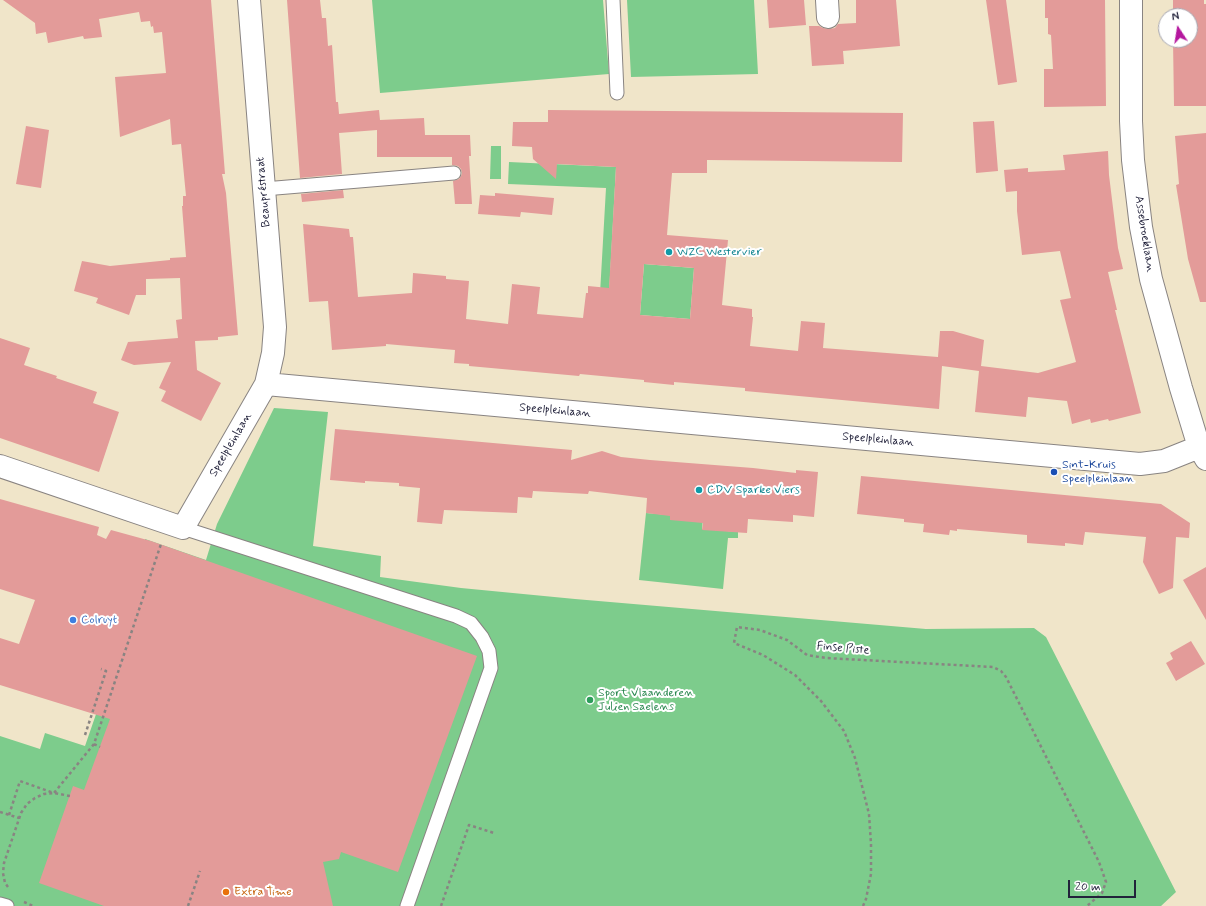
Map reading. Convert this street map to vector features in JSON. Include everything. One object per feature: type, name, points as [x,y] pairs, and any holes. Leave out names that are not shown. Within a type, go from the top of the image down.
[{"type":"street","name":"Beaupréstraat","points":[[249,0],[275,327],[273,353],[266,384]]},
{"type":"street","name":"Assebroeklaan","points":[[1131,0],[1131,121],[1133,160],[1141,226],[1151,279],[1181,388],[1202,453]]},
{"type":"street","name":"Speelpleinlaan","points":[[183,528],[266,384],[1140,464],[1202,453]]},
{"type":"street","points":[[0,466],[183,528]]},
{"type":"lane","points":[[613,0],[617,92]]},
{"type":"lane","points":[[264,189],[454,173]]},
{"type":"lane","points":[[183,528],[456,616],[471,623],[482,637],[489,651],[491,668],[407,906]]},
{"type":"lane","points":[[0,904],[7,906]]},
{"type":"path","points":[[10,892],[5,883],[3,873],[4,863],[21,813],[27,804],[34,798],[44,794],[54,793],[94,744],[154,565]]},
{"type":"path","name":"Finse Piste","points":[[863,906],[866,900],[870,874],[871,844],[869,814],[855,758],[844,731],[821,701],[795,675],[763,655],[734,643],[737,627],[760,630],[787,640],[807,655],[826,658],[993,667],[1001,671],[1009,684],[1102,869],[1106,882],[1102,893],[1087,906]]},
{"type":"path","points":[[85,735],[106,671],[101,669]]},
{"type":"path","points":[[94,744],[100,747]]},
{"type":"path","points":[[9,815],[20,781],[54,793],[70,796]]},
{"type":"path","points":[[0,812],[19,818]]},
{"type":"path","points":[[441,906],[469,825],[494,833]]},
{"type":"path","points":[[188,906],[200,871]]},
{"type":"path","points":[[22,901],[33,906]]},
{"type":"green space","points":[[372,0],[603,0],[609,74],[380,93]]},
{"type":"green space","points":[[627,0],[754,0],[758,74],[631,77]]},
{"type":"green space","points":[[491,146],[501,146],[501,179],[490,179]]},
{"type":"green space","points":[[509,162],[616,167],[607,330],[598,329],[606,188],[508,184]]},
{"type":"green space","points":[[644,264],[694,268],[690,319],[640,315]]},
{"type":"green space","name":"Sport Vlaanderen Julien Saelens","points":[[274,408],[328,412],[313,546],[381,556],[380,577],[461,588],[575,599],[926,629],[1034,628],[1046,637],[1176,892],[1161,906],[0,906],[0,736],[40,749],[45,733],[85,746],[112,668],[145,539],[206,560],[217,524]]},
{"type":"green space","points":[[646,513],[703,518],[702,529],[738,532],[738,538],[728,538],[723,589],[639,580]]},
{"type":"building","points":[[3,0],[211,0],[225,174],[222,174],[226,193],[238,335],[218,337],[218,340],[195,341],[197,370],[221,383],[201,421],[161,401],[166,391],[159,388],[171,362],[134,365],[121,360],[128,342],[178,338],[176,320],[182,319],[180,278],[146,279],[146,295],[136,295],[129,315],[96,303],[98,298],[74,291],[82,261],[110,266],[186,257],[182,206],[183,196],[186,196],[181,144],[172,145],[170,119],[120,137],[115,77],[166,73],[162,32],[154,33],[153,26],[151,27],[150,21],[141,22],[139,12],[99,19],[102,37],[84,39],[83,36],[48,43],[46,32],[36,34],[35,23]]},
{"type":"building","points":[[287,0],[320,0],[322,18],[326,18],[328,46],[332,45],[336,102],[338,102],[339,114],[379,110],[380,120],[424,118],[425,135],[470,135],[471,156],[469,156],[472,204],[455,204],[453,181],[459,179],[462,173],[458,166],[452,165],[452,157],[377,157],[377,130],[339,133],[342,174],[300,178]]},
{"type":"building","points":[[767,0],[804,0],[806,25],[769,28]]},
{"type":"building","points":[[856,0],[896,0],[900,46],[843,51],[844,64],[812,66],[809,26],[819,26],[829,29],[835,28],[838,24],[856,23]]},
{"type":"building","points":[[986,0],[1006,0],[1017,82],[998,85]]},
{"type":"building","points":[[1045,0],[1105,0],[1106,106],[1044,107],[1044,69],[1053,69],[1051,35],[1048,34],[1048,18],[1045,18]]},
{"type":"building","points":[[1173,0],[1204,0],[1204,4],[1206,4],[1206,106],[1174,106],[1173,48],[1198,48],[1198,8],[1173,8]]},
{"type":"building","points":[[548,110],[903,113],[902,162],[707,160],[707,173],[672,173],[667,235],[728,240],[722,305],[752,309],[753,317],[750,346],[798,351],[801,321],[825,323],[823,348],[938,357],[940,331],[953,331],[984,340],[981,366],[1038,373],[1076,362],[1060,300],[1071,298],[1060,251],[1022,255],[1017,211],[1017,191],[1006,192],[1004,170],[1028,168],[1028,172],[1065,170],[1063,155],[1108,151],[1109,175],[1118,248],[1123,269],[1108,272],[1117,310],[1115,310],[1141,413],[1109,421],[1108,419],[1091,423],[1090,419],[1072,424],[1067,401],[1028,397],[1026,417],[975,412],[979,371],[942,366],[939,409],[745,391],[745,388],[674,382],[674,385],[644,382],[644,380],[580,374],[579,376],[469,366],[469,364],[454,363],[455,350],[386,344],[386,346],[332,350],[328,301],[309,302],[303,224],[349,229],[350,237],[353,237],[358,297],[412,293],[413,273],[446,276],[446,279],[469,281],[466,319],[508,324],[512,284],[540,287],[537,314],[583,318],[588,286],[609,288],[616,167],[557,164],[556,179],[533,159],[532,147],[512,146],[513,122],[548,122]],"holes":[[[644,264],[694,268],[690,319],[640,315]]]},
{"type":"building","points":[[994,121],[998,171],[976,173],[973,122]]},
{"type":"building","points":[[26,126],[49,130],[41,188],[16,184]]},
{"type":"building","points":[[1206,133],[1206,302],[1200,302],[1188,259],[1176,185],[1179,184],[1175,136]]},
{"type":"building","points":[[343,190],[344,198],[302,202],[301,194]]},
{"type":"building","points":[[495,193],[554,198],[552,215],[521,212],[520,217],[478,214],[480,195],[495,196]]},
{"type":"building","points":[[0,338],[30,348],[24,365],[97,392],[93,403],[119,412],[99,472],[0,438]]},
{"type":"building","points":[[335,429],[572,450],[571,460],[602,451],[621,457],[650,460],[796,473],[796,470],[818,472],[814,517],[793,515],[793,522],[748,519],[747,533],[702,530],[703,523],[670,520],[670,516],[646,513],[647,498],[589,491],[588,494],[533,491],[532,498],[518,497],[517,513],[444,510],[442,524],[417,522],[420,488],[399,486],[399,483],[365,481],[365,483],[330,480]]},
{"type":"building","points":[[861,476],[1161,504],[1190,523],[1189,538],[1176,537],[1173,588],[1159,594],[1143,562],[1146,537],[1085,532],[1083,545],[1065,543],[1065,546],[1027,543],[1027,535],[957,529],[957,531],[950,530],[949,535],[923,532],[924,524],[904,522],[904,519],[857,514]]},
{"type":"building","points":[[0,499],[99,527],[97,535],[106,539],[111,530],[151,541],[477,656],[398,872],[341,852],[339,859],[323,862],[333,906],[104,906],[39,883],[73,786],[84,790],[110,719],[0,685],[0,638],[19,644],[35,600],[0,589]]},
{"type":"building","points":[[1206,567],[1206,620],[1183,580]]},
{"type":"building","points":[[1191,641],[1205,664],[1176,681],[1166,663],[1173,659],[1170,653]]},
{"type":"place","name":"WZC Westervier","points":[[669,252]]},
{"type":"place","name":"Sint-Kruis Speelpleinlaan","points":[[1054,472]]},
{"type":"place","name":"CDV Sparke Viers","points":[[699,490]]},
{"type":"place","name":"Colruyt","points":[[73,620]]},
{"type":"place","name":"Sport Vlaanderen Julien Saelens","points":[[590,700]]},
{"type":"place","name":"Extra Time","points":[[226,892]]}]
